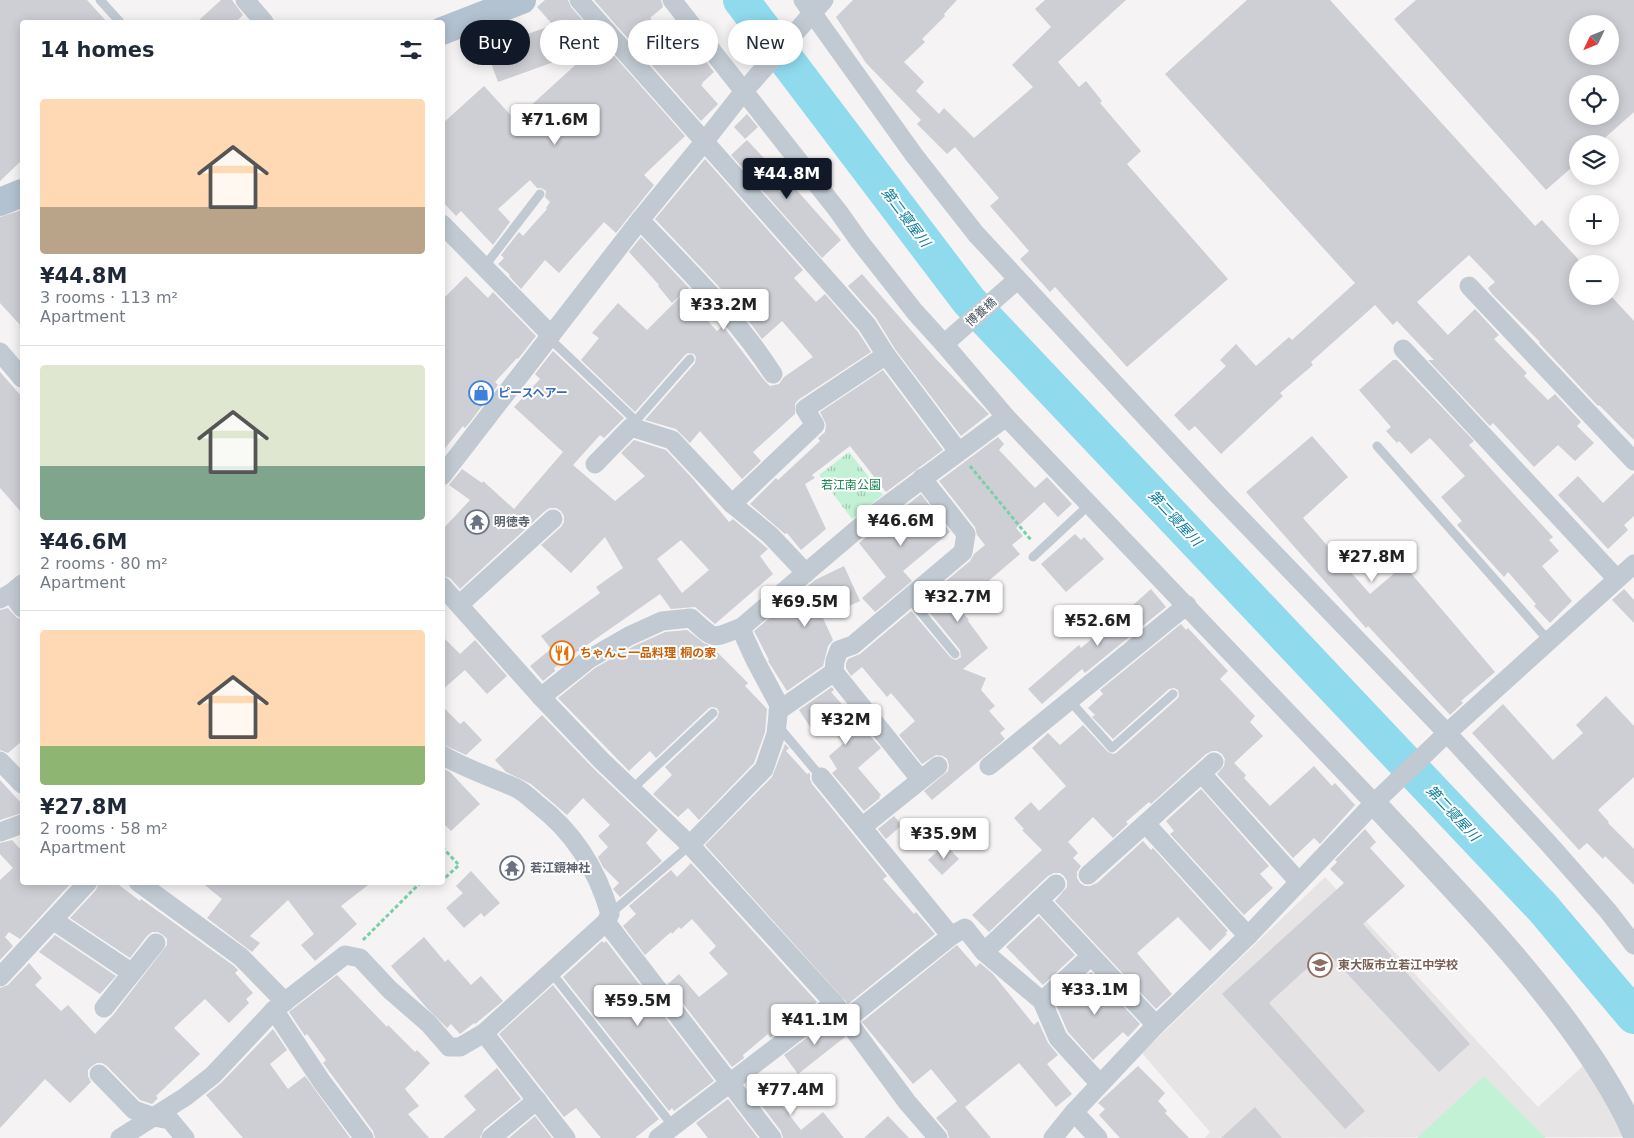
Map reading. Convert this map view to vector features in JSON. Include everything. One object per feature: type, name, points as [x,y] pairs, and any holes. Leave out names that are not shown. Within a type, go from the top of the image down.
[{"type":"main road","points":[[445,30],[522,0]]},
{"type":"main road","points":[[0,202],[20,194]]},
{"type":"street","points":[[245,0],[262,20]]},
{"type":"street","points":[[580,0],[867,325],[886,355],[958,451]]},
{"type":"street","points":[[672,0],[838,211],[914,312],[1006,417],[1374,803],[1515,956],[1579,1038],[1613,1089],[1634,1134]]},
{"type":"street","points":[[445,472],[640,220],[813,4],[914,155],[976,234],[1217,494],[1447,733],[1555,851],[1634,945]]},
{"type":"street","points":[[640,220],[716,301],[756,348],[772,374]]},
{"type":"street","points":[[445,230],[484,267],[550,337]]},
{"type":"street","name":"博養橋","points":[[944,344],[1017,280]]},
{"type":"street","points":[[1468,286],[1634,461]]},
{"type":"street","points":[[1403,349],[1618,579]]},
{"type":"street","points":[[0,352],[20,376]]},
{"type":"street","points":[[732,504],[815,425],[805,409],[886,355]]},
{"type":"street","points":[[541,698],[589,659],[629,636],[662,621],[692,618],[710,636],[716,637],[742,627],[874,515],[1006,417]]},
{"type":"street","points":[[595,464],[633,424],[672,440],[732,504],[770,535],[806,573]]},
{"type":"street","points":[[920,779],[834,672],[839,650],[853,645],[963,552],[966,534],[922,478]]},
{"type":"street","points":[[460,604],[553,519]]},
{"type":"street","points":[[1053,1138],[1074,1112],[1156,1025],[1248,936],[1374,803],[1447,733],[1634,564]]},
{"type":"street","points":[[445,589],[541,698],[690,845],[834,1004],[907,1102],[938,1138]]},
{"type":"street","points":[[989,766],[1187,605]]},
{"type":"street","points":[[690,845],[764,769],[776,734],[779,705],[754,660],[742,627]]},
{"type":"street","points":[[778,718],[834,672]]},
{"type":"street","points":[[445,757],[463,767],[518,789],[552,815],[576,841],[594,869],[608,918],[772,1138]]},
{"type":"street","points":[[0,761],[20,782]]},
{"type":"street","points":[[862,827],[938,766]]},
{"type":"street","points":[[1088,875],[1208,768],[1299,882]]},
{"type":"street","points":[[822,778],[951,936]]},
{"type":"street","points":[[1146,824],[1248,936]]},
{"type":"street","points":[[0,832],[20,825]]},
{"type":"street","points":[[984,952],[1056,884]]},
{"type":"street","points":[[0,977],[85,885]]},
{"type":"street","points":[[142,885],[241,957],[280,1006],[322,1082],[364,1138]]},
{"type":"street","points":[[1039,900],[1156,1025]]},
{"type":"street","points":[[122,1138],[185,1097],[213,1075],[280,1006],[345,955],[360,958],[390,990],[428,1023],[449,1047],[460,1047],[484,1033],[608,918]]},
{"type":"street","points":[[53,920],[132,973]]},
{"type":"street","points":[[846,1020],[951,936],[965,928],[984,952],[1042,1001],[1058,1038],[1100,1084]]},
{"type":"street","points":[[104,1008],[156,942]]},
{"type":"street","points":[[1042,1001],[1091,956]]},
{"type":"street","points":[[658,1138],[834,1004]]},
{"type":"street","points":[[484,1033],[566,1138]]},
{"type":"street","points":[[99,1074],[134,1110],[170,1120],[185,1138]]},
{"type":"street","points":[[491,1138],[537,1100]]},
{"type":"street","points":[[1074,1112],[1098,1138]]},
{"type":"lane","points":[[100,0],[118,20]]},
{"type":"lane","points":[[484,267],[540,194]]},
{"type":"lane","points":[[550,337],[633,424],[690,359]]},
{"type":"lane","points":[[1378,446],[1549,641]]},
{"type":"lane","points":[[1036,553],[1090,504]]},
{"type":"lane","points":[[909,598],[956,654]]},
{"type":"lane","points":[[1070,701],[1112,748],[1173,694]]},
{"type":"lane","points":[[632,789],[713,713]]},
{"type":"lane","points":[[778,718],[822,778]]},
{"type":"lane","points":[[608,918],[690,845]]},
{"type":"lane","points":[[551,972],[673,1126]]},
{"type":"path","points":[[958,451],[1036,553]]},
{"type":"path","points":[[445,850],[459,865],[445,877]]},
{"type":"path","points":[[353,957],[355,948],[418,885]]},
{"type":"shaded area","name":"東大阪市立若江中学校","points":[[1325,877],[1538,1107],[1585,1064],[1623,1137],[1205,1138],[1210,1132],[1142,1053]]},
{"type":"green space","name":"若江南公園","points":[[849,452],[883,495],[852,519],[819,475]]},
{"type":"green space","points":[[1484,1076],[1546,1138],[1417,1138]]},
{"type":"building","points":[[0,0],[87,0],[105,20],[20,20],[20,162],[0,181]]},
{"type":"building","points":[[221,0],[232,0],[243,15],[238,20],[199,20]]},
{"type":"building","points":[[545,0],[568,0],[571,7],[582,20],[549,20],[537,7]]},
{"type":"building","points":[[594,0],[661,0],[663,7],[650,18],[652,20],[628,20],[628,38],[618,27],[618,20],[612,20]]},
{"type":"building","points":[[853,0],[957,0],[944,14],[945,16],[922,39],[925,42],[904,62],[924,82],[916,91],[939,114],[944,108],[974,138],[1033,87],[1012,65],[1051,27],[1035,9],[1045,0],[1126,0],[1058,62],[1079,87],[1086,81],[1102,101],[1100,103],[1141,151],[1127,164],[1228,279],[1127,367],[1055,287],[1050,292],[1020,259],[1029,251],[990,206],[999,198],[955,147],[947,154],[917,124],[921,120],[866,63],[836,17]]},
{"type":"building","points":[[1247,0],[1330,0],[1535,226],[1542,220],[1574,255],[1569,255],[1569,305],[1619,305],[1634,321],[1634,440],[1598,406],[1540,342],[1492,294],[1488,288],[1495,282],[1469,255],[1417,302],[1448,335],[1475,309],[1499,335],[1494,339],[1527,373],[1524,376],[1548,400],[1555,394],[1581,422],[1577,426],[1594,443],[1575,461],[1558,445],[1534,467],[1493,423],[1490,426],[1428,360],[1434,360],[1397,321],[1393,325],[1375,305],[1311,362],[1313,365],[1280,393],[1283,396],[1221,454],[1195,426],[1189,431],[1174,415],[1226,366],[1220,360],[1236,344],[1256,366],[1289,337],[1292,340],[1355,283],[1165,74]]},
{"type":"building","points":[[1416,0],[1634,0],[1634,112],[1608,135],[1569,135],[1569,170],[1546,190],[1394,19]]},
{"type":"building","points":[[540,30],[540,65],[545,65],[498,82],[492,65],[530,65],[530,33]]},
{"type":"building","points":[[618,60],[685,136],[644,175],[654,185],[616,233],[604,222],[559,273],[545,260],[521,289],[498,264],[504,258],[501,255],[519,232],[523,236],[547,209],[550,202],[545,197],[546,191],[537,188],[530,180],[498,209],[510,222],[493,245],[461,211],[456,216],[445,204],[445,121],[484,86],[515,120],[575,65],[618,65]]},
{"type":"building","points":[[651,65],[709,65],[714,72],[701,85],[718,104],[701,121]]},
{"type":"building","points":[[747,114],[758,127],[745,139],[734,127]]},
{"type":"building","points":[[747,140],[775,170],[777,168],[841,240],[822,258],[731,155]]},
{"type":"building","points":[[705,159],[803,270],[794,278],[816,302],[825,294],[858,332],[871,352],[798,400],[795,404],[795,414],[753,452],[761,461],[742,479],[700,431],[690,443],[676,429],[645,420],[695,363],[696,357],[694,354],[688,353],[685,355],[635,412],[581,360],[599,338],[592,333],[618,303],[647,330],[683,294],[717,331],[723,326],[770,386],[779,384],[784,377],[813,357],[782,321],[762,339],[740,309],[655,219]]},
{"type":"building","points":[[20,211],[20,325],[0,303],[0,217]]},
{"type":"building","points":[[641,237],[689,288],[672,303],[659,285],[629,252]]},
{"type":"building","points":[[862,274],[936,359],[989,414],[961,436],[895,349],[876,318],[848,286]]},
{"type":"building","points":[[466,276],[488,298],[493,292],[536,336],[518,359],[495,382],[498,385],[465,428],[463,426],[445,448],[445,297]]},
{"type":"building","points":[[553,351],[624,418],[604,438],[600,435],[573,465],[615,501],[645,476],[621,453],[634,440],[666,450],[729,522],[733,519],[768,549],[760,556],[773,574],[715,624],[695,607],[671,609],[660,594],[554,668],[555,671],[543,681],[530,666],[551,649],[541,636],[600,593],[596,587],[623,568],[605,537],[571,573],[541,545],[564,522],[564,516],[561,511],[556,508],[550,508],[460,589],[450,578],[445,576],[445,527],[470,500],[449,485],[462,469],[482,483],[483,481],[514,509],[563,452],[514,407],[540,379],[535,374]],"holes":[[[681,540],[709,570],[682,593],[657,559]]]},
{"type":"building","points":[[1393,360],[1397,360],[1474,441],[1469,445],[1553,537],[1549,540],[1559,551],[1542,566],[1572,601],[1550,623],[1534,606],[1536,604],[1508,572],[1504,577],[1457,525],[1462,521],[1441,497],[1465,476],[1430,438],[1411,454],[1399,441],[1397,443],[1386,431],[1391,427],[1359,390]]},
{"type":"building","points":[[883,370],[943,450],[886,492],[850,446],[812,475],[815,478],[805,484],[826,529],[801,550],[787,533],[785,534],[750,504],[776,478],[778,480],[820,441],[818,438],[825,432],[826,424],[820,412]]},
{"type":"building","points":[[0,372],[20,395],[20,511],[0,488]]},
{"type":"building","points":[[1312,436],[1348,477],[1303,518],[1370,594],[1404,565],[1495,672],[1461,701],[1463,703],[1450,715],[1368,626],[1366,628],[1246,492]]},
{"type":"building","points":[[998,437],[1004,444],[999,450],[1035,488],[1047,477],[1072,504],[1058,517],[1044,502],[1016,528],[1023,536],[1012,545],[1020,554],[958,607],[988,648],[963,669],[986,678],[981,690],[995,706],[989,711],[1005,729],[1000,733],[1005,739],[932,800],[924,791],[948,771],[947,759],[936,755],[922,764],[899,735],[915,721],[891,693],[887,697],[862,667],[851,676],[846,668],[846,663],[848,659],[860,654],[911,611],[951,658],[956,660],[961,657],[960,650],[921,602],[970,561],[974,554],[985,545],[977,535],[975,527],[939,481]]},
{"type":"building","points":[[1634,473],[1634,516],[1624,525],[1628,530],[1608,549],[1558,495],[1578,476],[1603,503]]},
{"type":"building","points":[[921,494],[950,532],[903,571],[912,581],[875,612],[862,598],[886,577],[859,543]]},
{"type":"building","points":[[1075,534],[1081,540],[1084,537],[1104,559],[1066,592],[1041,564]]},
{"type":"building","points":[[844,566],[860,601],[823,618],[833,640],[828,646],[823,666],[787,691],[768,661],[754,631],[815,580]]},
{"type":"building","points":[[1151,589],[1166,607],[1085,673],[1082,669],[1042,704],[1028,689],[1079,645],[1081,648],[1094,637],[1095,639]]},
{"type":"building","points":[[1624,589],[1634,600],[1634,623],[1612,600]]},
{"type":"building","points":[[8,608],[17,618],[20,619],[20,743],[8,753],[0,750],[0,610]]},
{"type":"building","points":[[1181,624],[1186,630],[1188,628],[1228,671],[1220,679],[1255,716],[1250,722],[1263,736],[1234,763],[1246,775],[1244,778],[1270,806],[1314,766],[1332,786],[1335,783],[1355,805],[1320,844],[1314,838],[1293,858],[1217,774],[1224,766],[1225,759],[1222,754],[1212,751],[1206,754],[1151,804],[1149,802],[1126,822],[1128,824],[1113,838],[1093,817],[1068,842],[1078,853],[1073,858],[1081,866],[1077,872],[1077,878],[1080,883],[1090,886],[1097,883],[1143,841],[1151,850],[1153,848],[1228,931],[1210,951],[1178,917],[1137,953],[1172,994],[1156,1009],[1055,901],[1067,887],[1067,881],[1060,873],[1048,876],[989,932],[972,915],[1042,850],[1022,830],[1024,829],[1014,818],[1031,802],[1039,811],[1066,786],[1032,748],[1048,733],[1060,745],[1083,725],[1108,752],[1116,753],[1177,699],[1179,696],[1178,690],[1174,688],[1169,689],[1113,739],[1092,717],[1095,715],[1088,708],[1103,694],[1100,690]]},
{"type":"building","points":[[687,630],[711,646],[748,683],[745,686],[767,709],[765,732],[754,763],[699,820],[688,808],[678,817],[653,794],[672,775],[665,767],[717,718],[719,712],[717,708],[709,708],[656,758],[650,751],[629,771],[558,698],[595,668],[634,646],[665,632]]},
{"type":"building","points":[[445,639],[460,654],[475,640],[507,676],[487,694],[465,670],[445,687]]},
{"type":"building","points":[[832,687],[834,690],[831,692],[881,748],[858,768],[881,795],[864,811],[832,773],[837,769],[829,756],[844,743],[822,719],[811,728],[799,710]]},
{"type":"building","points":[[1606,696],[1634,726],[1634,777],[1598,810],[1634,849],[1634,885],[1605,856],[1603,859],[1587,843],[1579,850],[1472,733],[1503,704],[1553,760],[1583,733],[1576,725]]},
{"type":"building","points":[[445,709],[460,724],[464,721],[482,740],[466,755],[445,745]]},
{"type":"building","points":[[542,715],[594,769],[658,830],[646,843],[662,861],[620,897],[613,889],[619,883],[603,867],[598,857],[608,847],[598,836],[610,825],[583,798],[567,815],[531,784],[506,772],[495,760]]},
{"type":"building","points":[[785,744],[789,748],[786,751],[807,774],[810,774],[812,784],[887,876],[883,879],[914,914],[916,912],[935,934],[848,1004],[705,845],[772,777]]},
{"type":"building","points":[[445,770],[450,772],[480,804],[451,831],[445,825]]},
{"type":"building","points":[[0,780],[20,802],[20,814],[0,820]]},
{"type":"building","points":[[1201,789],[1269,866],[1260,874],[1273,888],[1244,915],[1170,834],[1174,831],[1166,821]]},
{"type":"building","points":[[894,816],[902,825],[886,839],[878,829]]},
{"type":"building","points":[[1365,829],[1376,842],[1370,848],[1405,886],[1363,924],[1470,1044],[1439,1072],[1326,951],[1269,1003],[1365,1111],[1345,1129],[1222,994],[1344,883],[1330,869],[1337,862],[1335,860]]},
{"type":"building","points":[[12,840],[20,849],[20,885],[69,885],[20,939],[9,932],[5,937],[13,946],[0,960],[0,880],[13,868],[0,854],[0,843]]},
{"type":"building","points":[[945,844],[959,859],[942,875],[928,860]]},
{"type":"building","points":[[691,863],[817,1002],[770,1038],[768,1034],[732,1067],[668,984],[679,974],[699,997],[728,974],[709,953],[716,946],[692,919],[681,929],[679,927],[672,934],[671,932],[645,955],[623,926],[636,914],[629,906],[671,870],[677,877]]},
{"type":"building","points":[[471,871],[500,903],[484,917],[481,913],[464,928],[446,908],[463,893],[456,886]]},
{"type":"building","points":[[98,885],[119,885],[234,966],[238,970],[235,973],[253,993],[246,999],[249,1003],[229,1023],[205,999],[174,1028],[200,1054],[156,1096],[158,1098],[152,1104],[140,1100],[107,1066],[97,1063],[88,1070],[91,1082],[70,1103],[45,1079],[0,1128],[0,988],[8,985],[29,963],[42,978],[35,985],[61,1011],[68,1005],[95,1034],[113,1015],[167,945],[167,939],[163,935],[158,932],[152,932],[130,958],[70,918],[96,890]]},
{"type":"building","points":[[205,885],[368,885],[341,906],[357,924],[315,961],[301,945],[314,934],[288,900],[250,936],[260,943],[252,952],[207,918],[222,899]]},
{"type":"building","points":[[1039,916],[1075,955],[1043,985],[1006,947]]},
{"type":"building","points":[[55,935],[116,976],[100,994],[39,952]]},
{"type":"building","points":[[424,937],[445,962],[448,959],[471,985],[481,976],[503,1001],[460,1034],[451,1024],[447,1028],[426,1007],[391,966]]},
{"type":"building","points":[[602,941],[604,943],[606,941],[714,1081],[674,1111],[672,1108],[669,1111],[563,977]]},
{"type":"building","points":[[957,945],[976,967],[980,963],[993,974],[1034,1025],[1038,1021],[1048,1043],[1058,1055],[1047,1064],[1072,1094],[1056,1107],[1019,1063],[965,1107],[991,1138],[949,1138],[947,1131],[936,1118],[957,1101],[931,1069],[913,1084],[862,1022]]},
{"type":"building","points":[[1091,972],[1140,1024],[1128,1037],[1123,1032],[1093,1060],[1068,1032],[1056,1005]]},
{"type":"building","points":[[337,975],[387,1027],[388,1025],[415,1052],[417,1050],[430,1063],[405,1089],[419,1106],[408,1114],[429,1138],[375,1138],[373,1131],[323,1063],[326,1060],[307,1034],[305,1036],[289,1012]]},
{"type":"building","points":[[553,985],[659,1119],[635,1138],[601,1138],[576,1108],[564,1117],[499,1034]]},
{"type":"building","points":[[832,1019],[845,1037],[798,1074],[784,1055]]},
{"type":"building","points":[[273,1029],[287,1050],[270,1064],[288,1089],[305,1076],[350,1138],[243,1138],[206,1095],[221,1083]]},
{"type":"building","points":[[1138,1066],[1165,1093],[1158,1101],[1167,1111],[1165,1113],[1189,1138],[1120,1138],[1099,1115],[1105,1109],[1098,1103]]},
{"type":"building","points":[[497,1068],[521,1099],[484,1129],[480,1138],[443,1138],[476,1110],[464,1096]]},
{"type":"building","points":[[758,1075],[801,1130],[823,1112],[844,1138],[783,1138],[781,1131],[746,1085]]},
{"type":"building","points":[[728,1099],[758,1138],[708,1138],[696,1123]]},
{"type":"building","points":[[1255,1107],[1282,1138],[1221,1138]]},
{"type":"building","points":[[535,1116],[552,1138],[509,1138]]},
{"type":"building","points":[[888,1116],[909,1138],[864,1138]]},
{"type":"waterway","name":"第二寝屋川","points":[[741,0],[969,301],[1543,908],[1634,1016]]},
{"type":"place","name":"ピースヘアー","points":[[481,393]]},
{"type":"place","name":"明徳寺","points":[[477,522]]},
{"type":"place","name":"ちゃんこ一品料理 桐の家","points":[[562,653]]},
{"type":"place","name":"若江鏡神社","points":[[512,868]]},
{"type":"place","name":"東大阪市立若江中学校","points":[[1320,965]]}]
